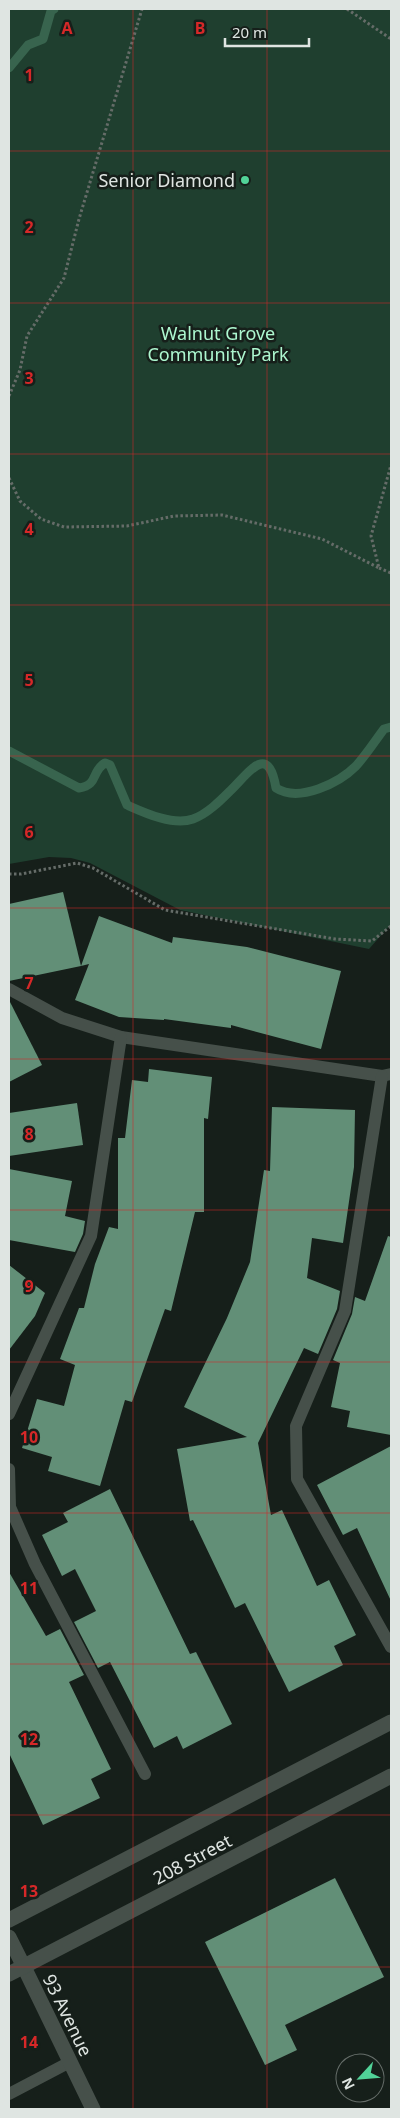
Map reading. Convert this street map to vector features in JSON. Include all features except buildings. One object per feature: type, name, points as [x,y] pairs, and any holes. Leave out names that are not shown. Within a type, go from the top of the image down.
[{"type":"main road","name":"208 Street","points":[[9,1920],[391,1722]]},
{"type":"main road","name":"208 Street","points":[[9,1974],[391,1776]]},
{"type":"main road","name":"93 Avenue","points":[[9,1937],[93,2109]]},
{"type":"lane","points":[[9,989],[62,1018],[121,1037],[386,1075],[344,1311],[296,1426],[297,1480],[391,1647]]},
{"type":"lane","points":[[9,1414],[91,1236],[121,1037]]},
{"type":"lane","points":[[9,1469],[10,1507],[34,1564],[145,1774]]},
{"type":"lane","points":[[9,2094],[70,2062]]},
{"type":"path","points":[[9,396],[20,370],[27,336],[64,278],[142,9]]},
{"type":"path","points":[[347,9],[391,39]]},
{"type":"path","points":[[378,568],[371,536],[391,465]]},
{"type":"path","points":[[9,478],[20,501],[41,518],[64,527],[127,526],[174,516],[222,515],[322,539],[391,573]]},
{"type":"path","points":[[9,874],[21,874],[77,863],[94,868],[166,910],[335,939],[372,941],[391,926]]},
{"type":"green space","name":"Walnut Grove Community Park","points":[[9,9],[391,9],[391,924],[369,949],[180,910],[90,863],[71,858],[49,857],[9,864]]},
{"type":"waterway","points":[[9,68],[28,45],[43,39],[51,11],[54,9]]},
{"type":"waterway","points":[[9,751],[79,788],[90,784],[98,770],[105,763],[110,765],[127,805],[159,818],[185,821],[198,817],[208,811],[250,770],[263,764],[268,766],[276,788],[285,792],[307,792],[340,779],[356,766],[384,729],[391,727]]},
{"type":"place","name":"Senior Diamond","points":[[245,180]]}]
